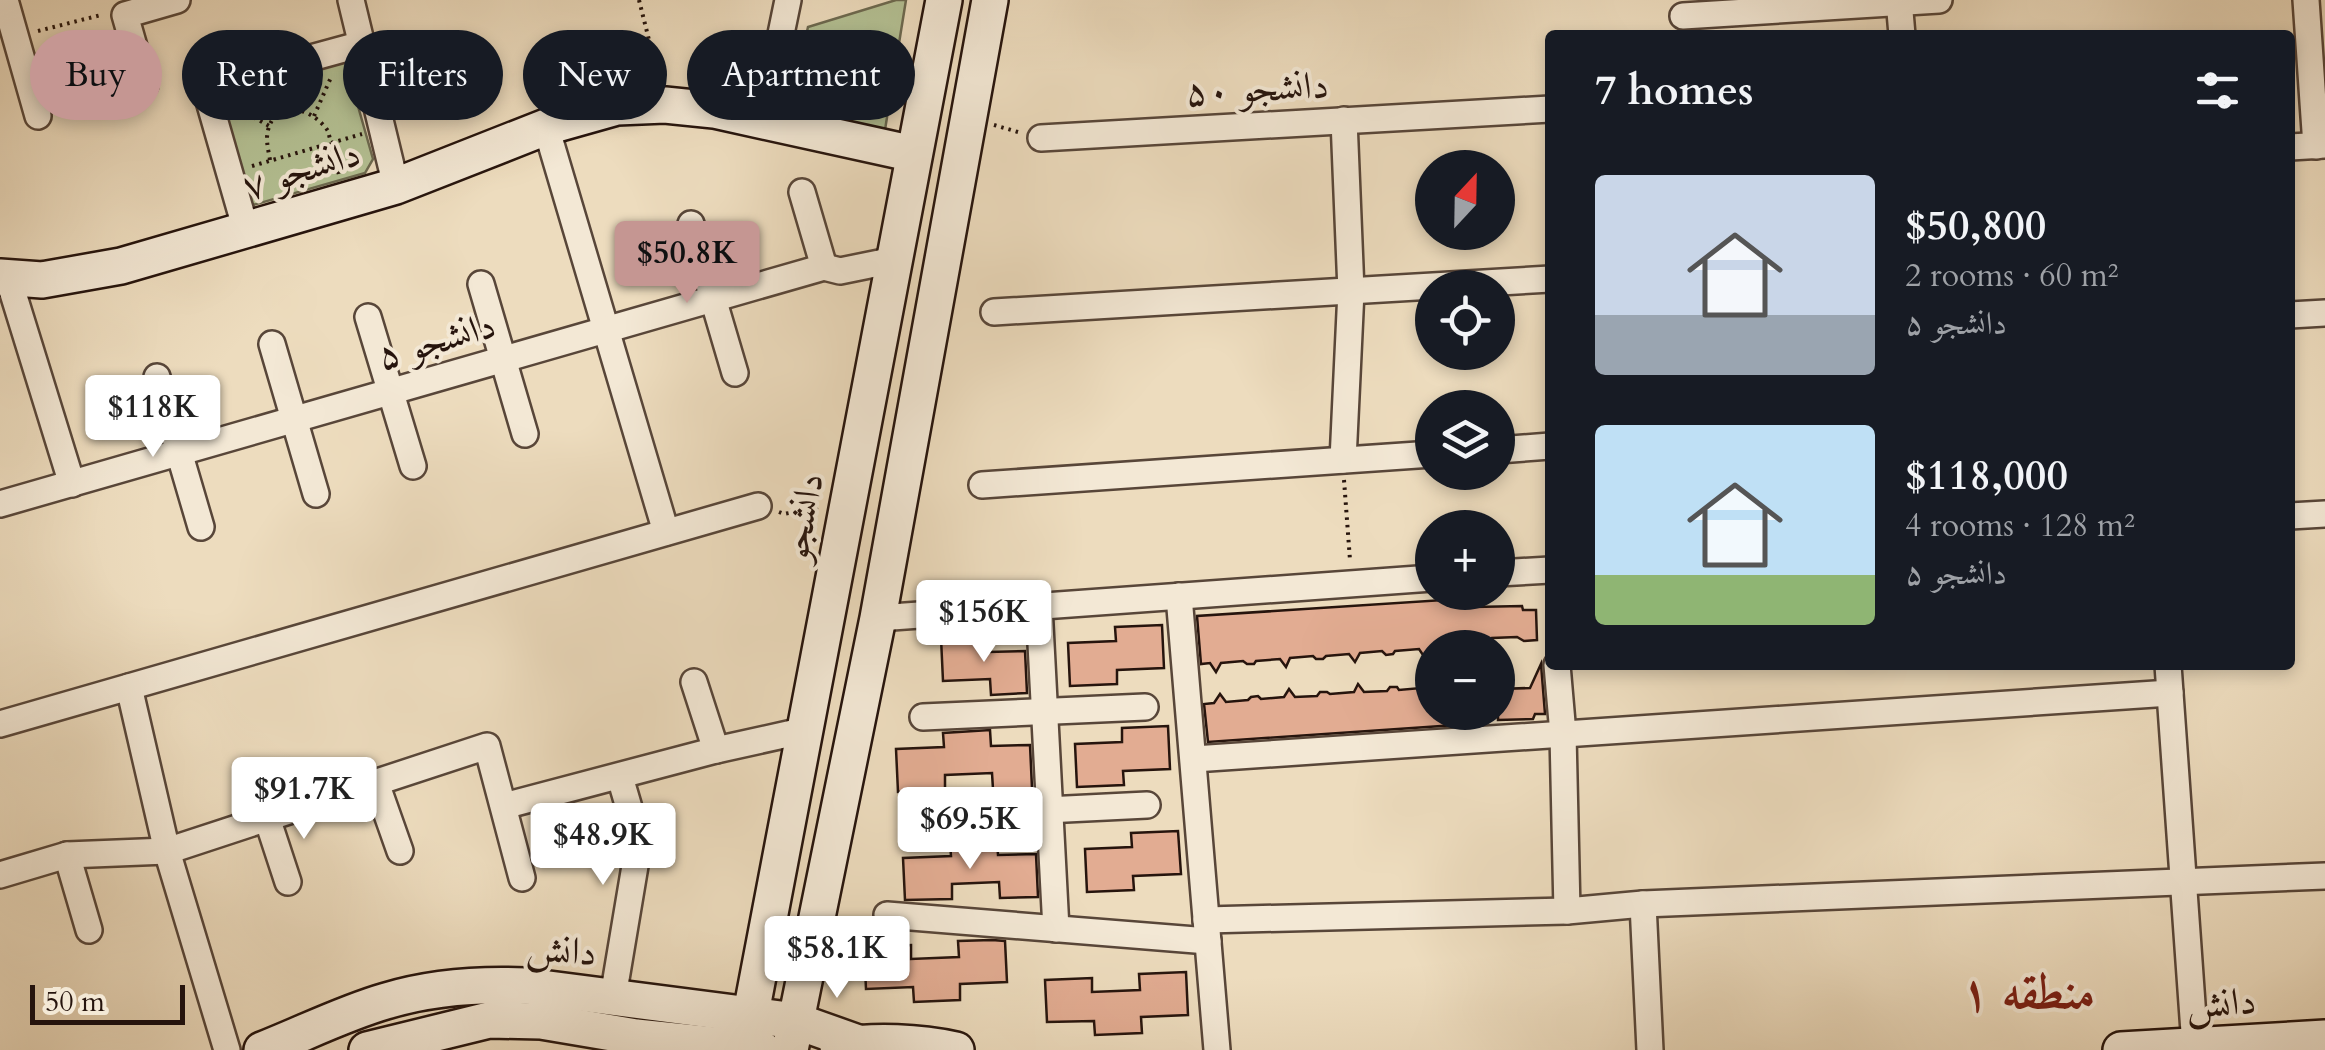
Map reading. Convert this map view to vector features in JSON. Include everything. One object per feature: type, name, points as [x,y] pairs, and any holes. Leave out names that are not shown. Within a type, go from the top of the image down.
[{"type":"main road","name":"دانشجو","points":[[750,1041],[944,0]]},
{"type":"main road","points":[[799,1040],[990,0]]},
{"type":"main road","name":"دانشجو ۷","points":[[4,277],[42,280],[121,266],[396,186],[571,120]]},
{"type":"main road","name":"دانشجو ۷","points":[[763,120],[914,154]]},
{"type":"main road","points":[[870,389],[878,399],[894,406],[910,401],[920,392]]},
{"type":"main road","points":[[859,444],[873,435],[885,434],[896,439],[908,457]]},
{"type":"main road","name":"دانش","points":[[262,1050],[384,1001],[482,984],[612,997],[750,1041]]},
{"type":"main road","name":"دانش","points":[[368,1050],[489,1020],[541,1021],[636,1037],[858,1042],[956,1050]]},
{"type":"main road","name":"دانش","points":[[2121,1050],[2325,1038]]},
{"type":"street","points":[[5,0],[9,48],[30,97]]},
{"type":"street","points":[[129,30],[125,15],[177,0]]},
{"type":"street","points":[[352,0],[353,30]]},
{"type":"street","points":[[782,30],[788,0]]},
{"type":"street","points":[[1683,17],[1939,0]]},
{"type":"street","points":[[2295,148],[2321,146],[2306,0]]},
{"type":"street","points":[[1900,1],[1902,30]]},
{"type":"street","name":"دانشجو ۵۰","points":[[1040,138],[1545,109]]},
{"type":"street","points":[[214,120],[246,230]]},
{"type":"street","points":[[378,120],[396,186]]},
{"type":"street","points":[[1342,460],[1351,291],[1344,120]]},
{"type":"street","points":[[546,127],[666,532]]},
{"type":"street","points":[[802,192],[824,267]]},
{"type":"street","points":[[691,224],[735,374]]},
{"type":"street","name":"دانشجو ۵","points":[[0,504],[824,267],[840,271],[894,260]]},
{"type":"street","points":[[4,277],[72,484]]},
{"type":"street","points":[[994,312],[1545,279]]},
{"type":"street","points":[[481,284],[525,434]]},
{"type":"street","points":[[2295,316],[2324,313],[2325,328]]},
{"type":"street","points":[[368,316],[412,466]]},
{"type":"street","points":[[272,344],[316,494]]},
{"type":"street","points":[[157,377],[201,527]]},
{"type":"street","points":[[1515,449],[1545,446]]},
{"type":"street","points":[[982,485],[1415,455]]},
{"type":"street","points":[[0,724],[758,506]]},
{"type":"street","points":[[2295,516],[2325,514]]},
{"type":"street","points":[[1515,572],[1545,571]]},
{"type":"street","points":[[878,618],[1415,579]]},
{"type":"street","points":[[1179,596],[1217,1050]]},
{"type":"street","points":[[1039,606],[1056,929]]},
{"type":"street","points":[[1558,670],[1567,911]]},
{"type":"street","points":[[2168,670],[2195,1046]]},
{"type":"street","points":[[694,682],[716,750]]},
{"type":"street","points":[[128,687],[167,851],[226,1050]]},
{"type":"street","points":[[1194,759],[2170,693]]},
{"type":"street","points":[[922,717],[1145,707]]},
{"type":"street","points":[[504,806],[806,730]]},
{"type":"street","points":[[0,874],[67,856],[167,851],[487,746],[522,878]]},
{"type":"street","points":[[612,997],[639,842],[620,777]]},
{"type":"street","points":[[376,783],[400,851]]},
{"type":"street","points":[[925,816],[1147,806]]},
{"type":"street","points":[[268,818],[288,882]]},
{"type":"street","points":[[67,856],[89,930]]},
{"type":"street","points":[[887,915],[1056,929],[1207,931],[1642,904],[2325,876]]},
{"type":"street","points":[[1642,904],[1650,1050]]},
{"type":"path","points":[[639,0],[646,30]]},
{"type":"path","points":[[9,48],[31,33],[110,13],[125,15]]},
{"type":"path","points":[[323,100],[343,64]]},
{"type":"path","points":[[970,119],[1040,138]]},
{"type":"path","points":[[260,120],[270,126]]},
{"type":"path","points":[[270,160],[267,144],[274,120]]},
{"type":"path","points":[[318,120],[328,130],[346,201]]},
{"type":"path","points":[[230,174],[381,128]]},
{"type":"path","points":[[1342,460],[1351,584]]},
{"type":"path","points":[[758,506],[784,514],[848,501]]},
{"type":"green space","points":[[906,0],[901,30],[807,30]]},
{"type":"green space","points":[[343,57],[343,120],[362,120],[373,159],[365,173],[246,207],[221,120],[323,120],[323,63]]},
{"type":"green space","points":[[803,120],[887,120],[884,136]]},
{"type":"building","points":[[1415,602],[1415,610],[1515,610],[1515,606],[1522,606],[1523,610],[1536,610],[1537,640],[1515,637],[1515,630],[1415,630],[1415,649],[1393,654],[1360,653],[1355,662],[1349,654],[1323,659],[1290,658],[1286,667],[1280,659],[1254,664],[1221,663],[1216,672],[1210,663],[1201,664],[1197,616]]},
{"type":"building","points":[[1162,625],[1164,668],[1117,670],[1117,684],[1070,686],[1068,643],[1116,641],[1115,627]]},
{"type":"building","points":[[988,636],[988,652],[1025,651],[1027,693],[991,695],[990,679],[943,681],[941,638]]},
{"type":"building","points":[[1541,664],[1545,714],[1515,720],[1515,688],[1530,688]]},
{"type":"building","points":[[1358,684],[1364,692],[1387,691],[1390,687],[1415,689],[1415,728],[1208,742],[1204,704],[1214,703],[1220,694],[1226,702],[1258,696],[1284,697],[1289,689],[1295,697],[1354,692]]},
{"type":"building","points":[[1168,726],[1170,769],[1123,771],[1124,785],[1077,787],[1075,744],[1122,742],[1122,728]]},
{"type":"building","points":[[990,730],[991,746],[1030,745],[1032,788],[993,789],[992,773],[945,775],[945,790],[898,792],[896,749],[944,747],[943,733]]},
{"type":"building","points":[[1178,831],[1181,874],[1133,876],[1134,890],[1087,892],[1085,849],[1132,847],[1131,833]]},
{"type":"building","points":[[997,840],[998,855],[1036,854],[1038,897],[1000,898],[999,882],[952,884],[952,899],[905,900],[903,858],[951,856],[950,842]]},
{"type":"building","points":[[958,941],[1005,941],[1007,982],[960,984],[960,1000],[914,1002],[913,987],[866,989],[864,947],[911,945],[911,959],[959,957]]},
{"type":"building","points":[[1186,972],[1188,1015],[1141,1017],[1142,1033],[1095,1035],[1094,1021],[1047,1022],[1045,980],[1092,978],[1092,992],[1140,990],[1139,974]]},
{"type":"district","name":"منطقه ۱","points":[[2028,991]]}]
